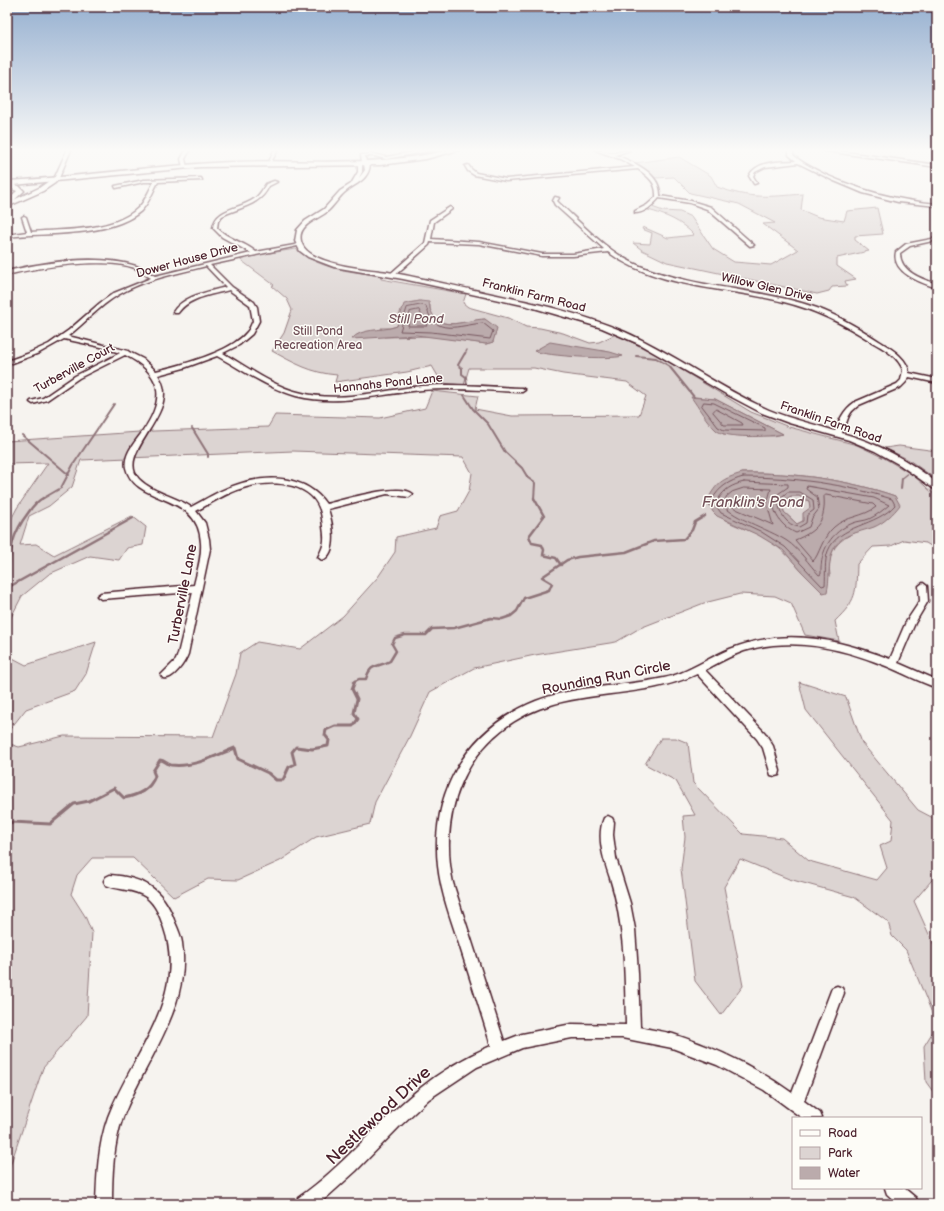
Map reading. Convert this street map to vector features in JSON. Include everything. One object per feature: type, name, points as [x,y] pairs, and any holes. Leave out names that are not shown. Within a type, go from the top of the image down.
[{"type":"street","points":[[7,236],[29,232],[86,229],[122,220],[142,207]]},
{"type":"street","points":[[242,207],[227,212],[219,217],[215,223],[215,228],[220,234],[239,242],[254,253]]},
{"type":"street","points":[[300,245],[298,235],[303,226],[328,207]]},
{"type":"street","name":"Willow Glen Drive","points":[[560,207],[609,250],[627,262],[656,274],[787,301],[830,314],[850,325],[893,354],[903,364],[906,374]]},
{"type":"street","points":[[637,212],[648,207]]},
{"type":"street","points":[[705,207],[709,208],[752,245]]},
{"type":"street","points":[[392,274],[424,246],[429,240],[432,221],[450,208]]},
{"type":"street","points":[[24,217],[29,232]]},
{"type":"street","points":[[937,239],[905,247],[898,253],[897,258],[900,266],[910,274],[937,286]]},
{"type":"street","points":[[429,240],[478,243],[520,252],[546,255],[573,255],[609,250]]},
{"type":"street","name":"Dower House Drive","points":[[7,364],[38,351],[63,337],[92,310],[109,298],[155,278],[254,253],[300,245]]},
{"type":"street","name":"Franklin Farm Road","points":[[300,245],[311,256],[324,262],[392,274],[539,306],[591,321],[624,334],[655,350],[765,411],[796,423],[838,434],[881,451],[917,471],[937,488]]},
{"type":"street","points":[[7,274],[49,265],[104,263],[135,267],[155,278]]},
{"type":"street","points":[[154,374],[219,354],[245,336],[253,326],[256,317],[252,303],[229,288],[207,264]]},
{"type":"street","points":[[176,312],[179,306],[188,301],[229,288]]},
{"type":"street","name":"Turberville Lane","points":[[63,337],[108,346],[126,352],[144,362],[154,374],[160,387],[160,403],[153,421],[132,452],[130,469],[132,475],[140,484],[180,502],[191,510],[200,522],[206,539],[206,550],[183,654],[180,662],[166,675]]},
{"type":"street","name":"Turberville Court","points":[[33,402],[45,399],[77,377],[126,352]]},
{"type":"street","name":"Hannahs Pond Lane","points":[[219,354],[280,388],[296,394],[319,399],[356,399],[407,390],[436,387],[522,390]]},
{"type":"street","points":[[838,434],[843,420],[851,408],[863,399],[898,387],[905,379],[906,374],[937,381]]},
{"type":"street","points":[[191,510],[240,486],[274,481],[293,484],[309,490],[316,495],[324,507],[330,540],[329,546],[322,557]]},
{"type":"street","points":[[324,507],[387,492],[409,494]]},
{"type":"street","points":[[893,664],[911,622],[924,601],[923,586]]},
{"type":"street","points":[[101,596],[198,588]]},
{"type":"street","name":"Rounding Run Circle","points":[[499,1049],[448,886],[444,866],[442,842],[446,811],[452,790],[469,757],[484,738],[508,719],[523,710],[559,699],[666,682],[700,670],[729,652],[744,647],[775,641],[817,641],[840,646],[893,664],[937,684]]},
{"type":"street","points":[[700,670],[761,736],[770,752],[775,771]]},
{"type":"street","points":[[608,822],[606,848],[626,914],[630,938],[633,1032]]},
{"type":"street","points":[[104,1204],[106,1161],[115,1119],[126,1091],[161,1029],[175,985],[177,964],[175,937],[171,924],[159,902],[150,892],[139,885],[110,881]]},
{"type":"street","points":[[796,1103],[837,993]]},
{"type":"street","name":"Nestlewood Drive","points":[[304,1204],[341,1175],[423,1095],[472,1061],[499,1049],[529,1039],[560,1032],[594,1030],[633,1032],[663,1037],[694,1046],[722,1058],[758,1077],[814,1117]]},
{"type":"street","points":[[894,1189],[910,1204]]},
{"type":"green space","points":[[652,207],[663,211],[680,212],[691,217],[713,249],[734,262],[771,265],[798,250],[763,224],[775,223],[744,207],[801,207],[801,210],[818,217],[844,221],[847,211],[877,208],[883,234],[855,236],[855,240],[869,251],[837,258],[837,266],[856,279],[845,281],[847,286],[832,287],[829,291],[817,294],[667,262],[642,250],[633,243],[650,244],[652,233],[642,229],[643,227],[668,238],[694,235],[673,219],[648,210]]},
{"type":"green space","name":"Still Pond Recreation Area","points":[[296,249],[314,261],[334,268],[376,275],[381,277],[381,279],[466,294],[463,303],[468,307],[508,318],[526,327],[540,328],[563,333],[590,343],[599,342],[616,334],[657,355],[751,412],[789,427],[857,445],[884,458],[913,475],[937,497],[937,550],[926,543],[904,540],[891,546],[873,547],[857,564],[854,596],[848,607],[835,621],[839,641],[805,635],[791,603],[775,596],[740,594],[704,603],[640,628],[616,642],[535,655],[474,668],[430,692],[410,736],[375,802],[370,824],[316,837],[280,861],[238,880],[208,879],[174,897],[133,858],[92,858],[77,875],[71,894],[85,916],[92,933],[87,1016],[43,1068],[7,1175],[7,743],[19,747],[64,736],[213,737],[236,674],[240,653],[257,642],[300,649],[343,616],[378,577],[395,552],[396,537],[436,528],[440,516],[458,511],[469,491],[472,473],[463,457],[293,451],[81,460],[72,487],[49,506],[29,516],[20,545],[36,544],[54,555],[132,516],[146,527],[143,545],[127,548],[119,560],[90,556],[49,574],[22,596],[7,625],[7,527],[17,508],[48,463],[7,464],[7,441],[154,431],[268,427],[275,415],[380,418],[425,408],[432,391],[478,396],[475,409],[512,416],[639,415],[646,396],[627,382],[563,374],[534,368],[469,368],[464,385],[442,383],[432,366],[407,372],[335,382],[337,375],[311,370],[272,351],[284,333],[292,310],[287,299],[272,286],[274,285],[238,258]],"holes":[[[420,301],[430,305],[431,314],[436,320],[442,323],[451,324],[485,319],[493,342],[486,344],[431,336],[384,337],[381,328],[397,326],[401,309],[407,303]],[[695,397],[715,399],[783,434],[774,436],[723,434]],[[742,473],[781,474],[840,481],[895,496],[875,526],[848,536],[835,547],[829,564],[830,575],[802,572],[778,547],[759,535],[723,519],[713,510]]]},
{"type":"green space","points":[[899,446],[937,451],[937,480],[909,460],[885,448]]},
{"type":"green space","points":[[791,496],[799,496],[809,501],[811,508],[803,521],[797,524],[784,512],[782,501]]},
{"type":"green space","points":[[96,642],[86,674],[75,691],[26,709],[7,733],[7,655],[26,665]]},
{"type":"green space","points":[[799,682],[846,697],[862,743],[918,810],[937,820],[937,874],[914,901],[937,952],[937,1025],[906,950],[892,936],[888,922],[854,897],[789,879],[740,859],[724,887],[743,986],[721,1015],[695,981],[681,869],[685,837],[683,816],[695,815],[676,781],[645,764],[661,738],[676,738],[688,743],[693,783],[743,834],[782,838],[809,861],[877,880],[887,868],[880,846],[891,841],[893,820],[806,710]]},
{"type":"green space","points":[[937,1025],[937,1097],[926,1082],[924,1046]]},
{"type":"water","name":"Still Pond","points":[[420,301],[429,302],[430,310],[435,318],[447,324],[485,319],[497,328],[493,342],[486,344],[416,335],[352,339],[356,335],[366,331],[397,326],[404,304]]},
{"type":"water","points":[[550,342],[610,352],[623,356],[605,358],[578,357],[534,351]]},
{"type":"water","points":[[691,397],[715,399],[783,434],[768,436],[738,436],[721,433],[709,423]]},
{"type":"water","name":"Franklin's Pond","points":[[742,473],[781,474],[840,481],[895,496],[900,505],[888,518],[878,525],[849,535],[839,542],[832,553],[827,592],[823,593],[783,550],[758,535],[717,516],[713,512],[707,501],[714,489],[725,479]],"holes":[[[791,496],[799,496],[809,501],[810,508],[803,513],[803,521],[797,524],[784,512],[782,502]]]},
{"type":"waterway","points":[[465,354],[467,350]]},
{"type":"waterway","points":[[465,353],[458,365],[462,368],[462,374],[466,377],[467,385]]},
{"type":"waterway","points":[[636,356],[656,358],[669,366],[694,397]]},
{"type":"waterway","points":[[464,395],[473,409],[488,424],[505,452],[522,468],[528,478],[535,483],[534,498]]},
{"type":"waterway","points":[[68,474],[114,404]]},
{"type":"waterway","points":[[192,428],[208,454],[208,457]]},
{"type":"waterway","points":[[22,435],[68,474]]},
{"type":"waterway","points":[[42,499],[61,488],[68,474]]},
{"type":"waterway","points":[[901,489],[902,478],[907,474]]},
{"type":"waterway","points":[[7,585],[12,547],[17,531],[31,509],[43,498]]},
{"type":"waterway","points":[[534,498],[544,516],[529,536],[532,543],[542,545],[544,550],[543,555],[556,558],[561,564]]},
{"type":"waterway","points":[[561,564],[567,560],[578,557],[626,552],[654,541],[684,539],[692,530],[695,522],[705,516]]},
{"type":"waterway","points":[[7,588],[133,518]]},
{"type":"waterway","points":[[355,681],[359,679],[366,679],[370,670],[375,666],[390,661],[396,651],[392,644],[395,638],[405,635],[426,635],[432,629],[454,628],[491,618],[502,619],[511,616],[517,611],[524,598],[549,590],[552,583],[542,577],[561,564]]},
{"type":"waterway","points":[[7,825],[12,822],[50,824],[74,804],[89,801],[114,788],[124,798],[139,793],[147,788],[153,781],[155,776],[153,771],[160,760],[171,765],[187,765],[204,761],[235,748],[238,759],[268,773],[276,780],[283,780],[289,767],[295,764],[292,752],[296,747],[312,749],[328,746],[329,740],[325,735],[326,730],[335,726],[353,726],[358,719],[354,713],[357,699],[352,689],[355,681]]}]
